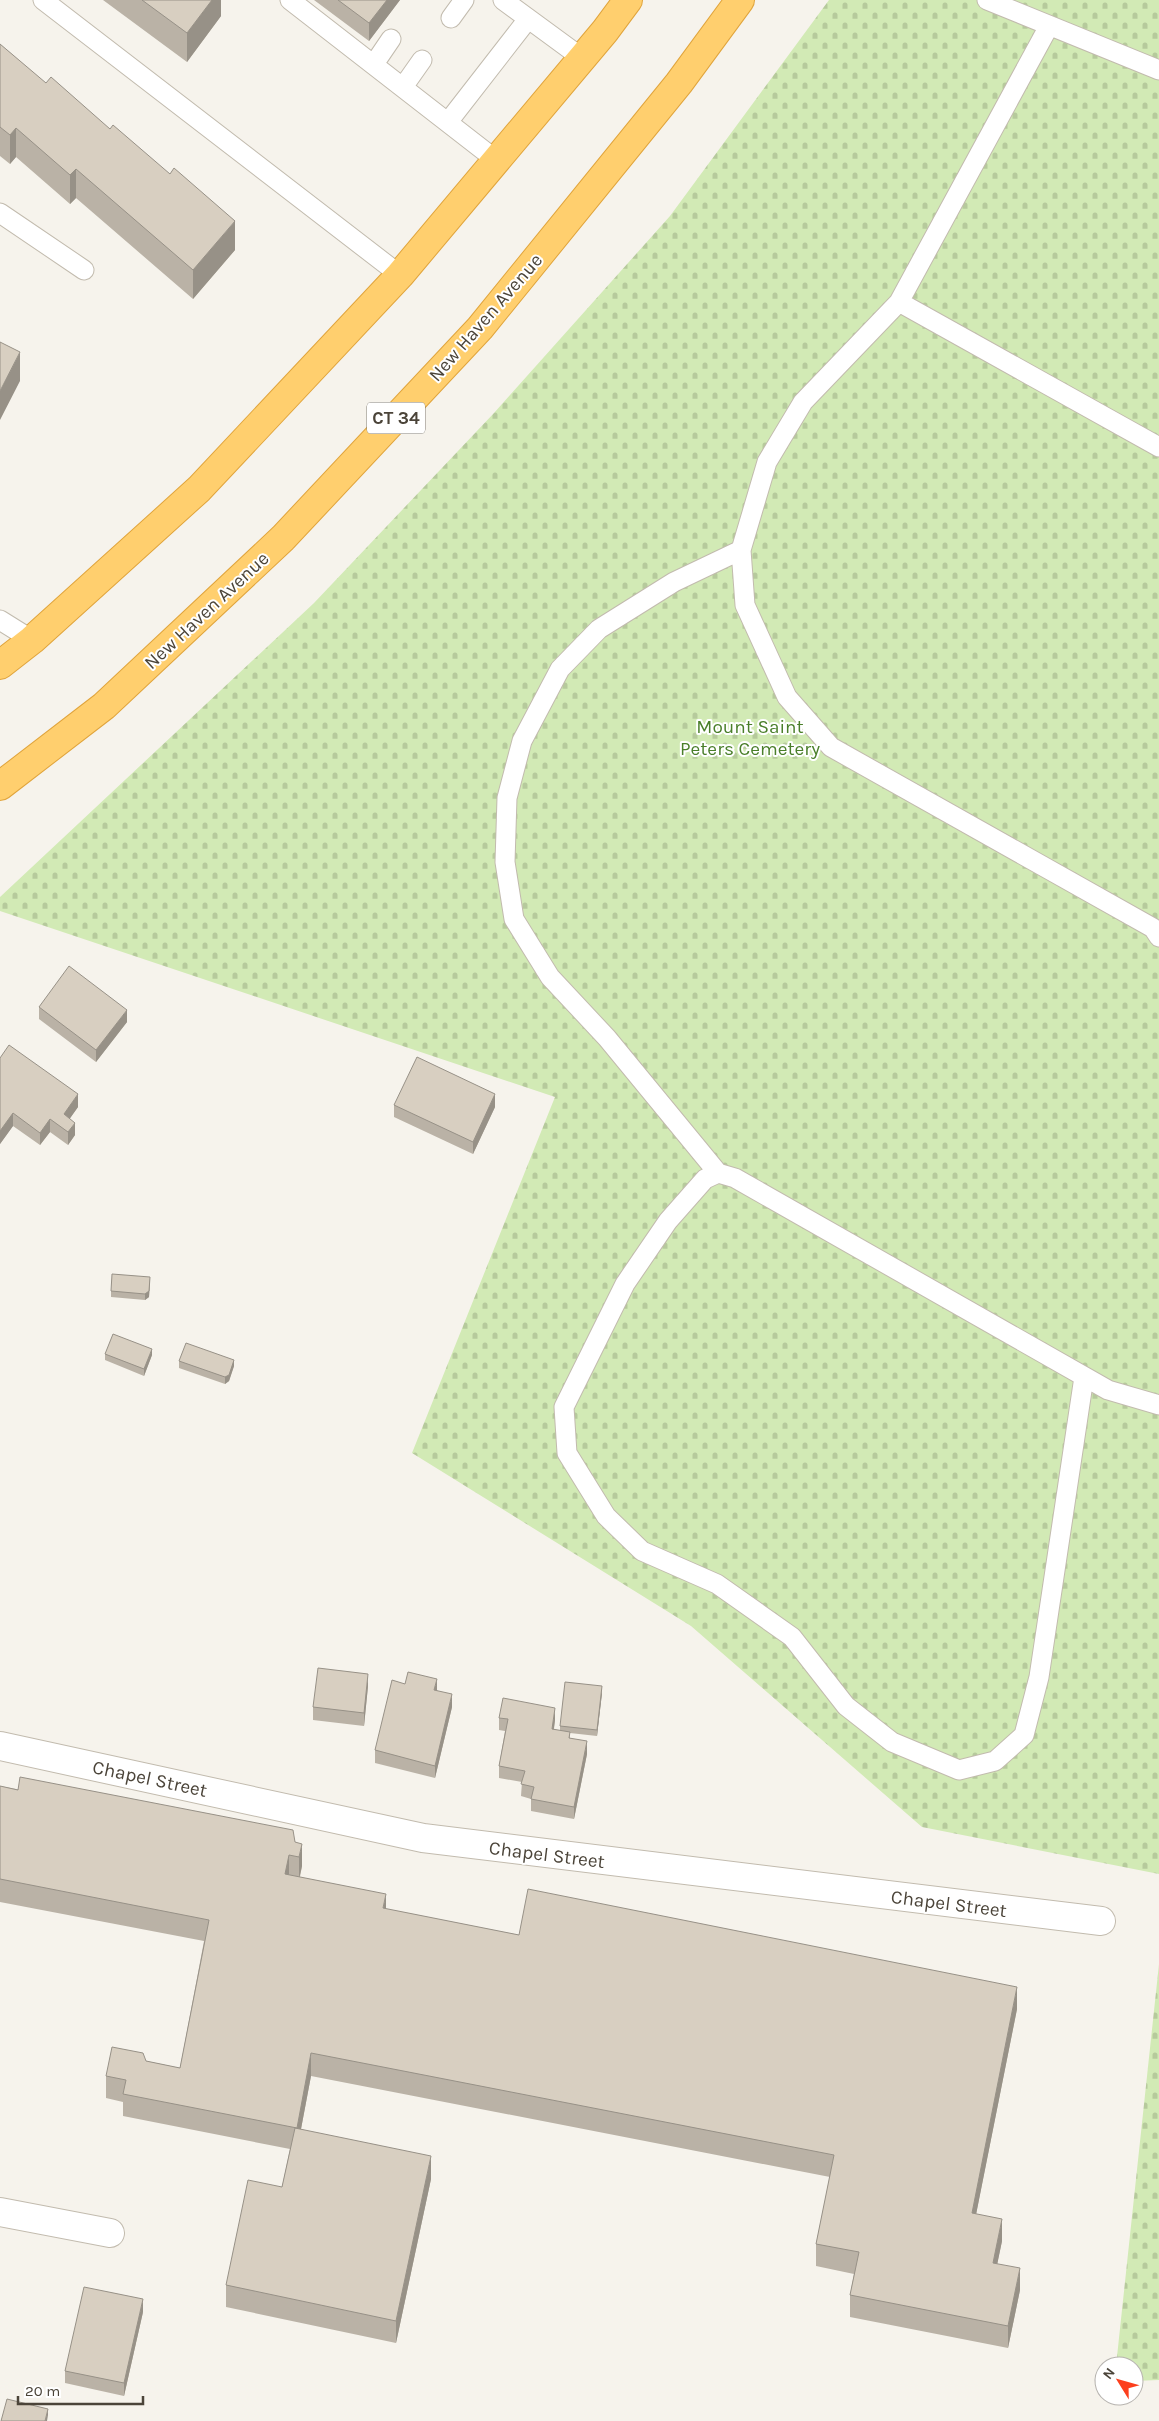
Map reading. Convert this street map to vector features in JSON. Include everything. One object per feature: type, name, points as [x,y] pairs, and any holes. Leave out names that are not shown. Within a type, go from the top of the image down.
[{"type":"highway","points":[[0,666],[32,640],[199,489],[400,275],[582,58],[628,0]]},
{"type":"highway","name":"New Haven Avenue","points":[[0,786],[104,706],[283,538],[480,328],[679,83],[740,0]]},
{"type":"street","name":"Chapel Street","points":[[0,1746],[423,1838],[1101,1921]]},
{"type":"street","points":[[0,2212],[110,2232]]},
{"type":"lane","points":[[43,0],[400,275]]},
{"type":"lane","points":[[290,0],[496,160]]},
{"type":"lane","points":[[450,18],[464,0]]},
{"type":"lane","points":[[503,0],[582,58]]},
{"type":"lane","points":[[986,0],[1159,70]]},
{"type":"lane","points":[[448,122],[528,19]]},
{"type":"lane","points":[[1049,26],[899,302],[803,402],[767,462],[740,550],[745,605],[787,697],[831,747],[1153,928],[1159,937]]},
{"type":"lane","points":[[374,64],[392,39]]},
{"type":"lane","points":[[403,87],[422,60]]},
{"type":"lane","points":[[0,213],[84,270]]},
{"type":"lane","points":[[899,302],[1159,447]]},
{"type":"lane","points":[[740,550],[674,582],[599,629],[560,669],[522,741],[507,798],[505,862],[514,918],[550,977],[607,1038],[718,1173],[735,1178],[1108,1390],[1159,1405]]},
{"type":"lane","points":[[0,620],[32,640]]},
{"type":"lane","points":[[718,1173],[705,1179],[668,1221],[624,1284],[564,1407],[567,1453],[606,1516],[642,1551],[718,1584],[792,1637],[846,1706],[892,1742],[959,1770],[995,1761],[1024,1736],[1038,1677],[1084,1377]]},
{"type":"green space","name":"Mount Saint Peters Cemetery","points":[[829,0],[1159,0],[1159,1874],[922,1827],[691,1626],[412,1453],[555,1097],[0,911],[0,897],[314,603],[494,413],[670,216]]},
{"type":"green space","points":[[1159,1964],[1159,2380],[1144,2381],[1144,2356],[1117,2356]]},
{"type":"building","points":[[142,0],[212,0],[187,33]]},
{"type":"building","points":[[338,0],[387,0],[369,23]]},
{"type":"building","points":[[0,44],[46,83],[51,77],[110,129],[113,125],[170,174],[174,168],[235,221],[193,270],[76,169],[70,175],[16,128],[10,135],[0,127]]},
{"type":"building","points":[[0,342],[20,352],[0,391]]},
{"type":"building","points":[[69,966],[127,1010],[96,1050],[39,1007]]},
{"type":"building","points":[[9,1045],[78,1094],[64,1114],[75,1123],[68,1132],[50,1119],[40,1133],[13,1113],[0,1131],[0,1058]]},
{"type":"building","points":[[417,1057],[495,1094],[473,1142],[394,1105]]},
{"type":"building","points":[[112,1274],[150,1277],[149,1291],[145,1294],[111,1291]]},
{"type":"building","points":[[113,1334],[152,1349],[144,1369],[105,1354]]},
{"type":"building","points":[[186,1343],[234,1360],[229,1375],[225,1377],[179,1361]]},
{"type":"building","points":[[318,1668],[368,1674],[364,1713],[313,1707]]},
{"type":"building","points":[[408,1672],[437,1679],[434,1690],[452,1694],[435,1766],[375,1750],[392,1680],[405,1684]]},
{"type":"building","points":[[565,1682],[602,1686],[597,1730],[560,1726]]},
{"type":"building","points":[[503,1698],[555,1708],[552,1729],[570,1732],[569,1738],[587,1741],[574,1807],[531,1799],[534,1787],[521,1784],[525,1771],[499,1766],[508,1719],[499,1718]]},
{"type":"building","points":[[20,1777],[293,1830],[295,1842],[302,1844],[299,1857],[289,1855],[285,1874],[386,1894],[383,1908],[519,1935],[528,1889],[1017,1987],[972,2213],[1002,2219],[993,2263],[1020,2268],[1008,2326],[850,2295],[859,2252],[816,2244],[834,2155],[311,2053],[297,2128],[123,2094],[126,2080],[106,2076],[112,2047],[143,2053],[146,2061],[180,2068],[209,1920],[0,1879],[0,1786],[18,1790]]},
{"type":"building","points":[[295,2128],[431,2156],[396,2321],[226,2285],[248,2180],[282,2187]]},
{"type":"building","points":[[84,2287],[143,2299],[124,2383],[65,2371]]},
{"type":"building","points":[[7,2399],[48,2409],[45,2421],[1,2421]]}]
